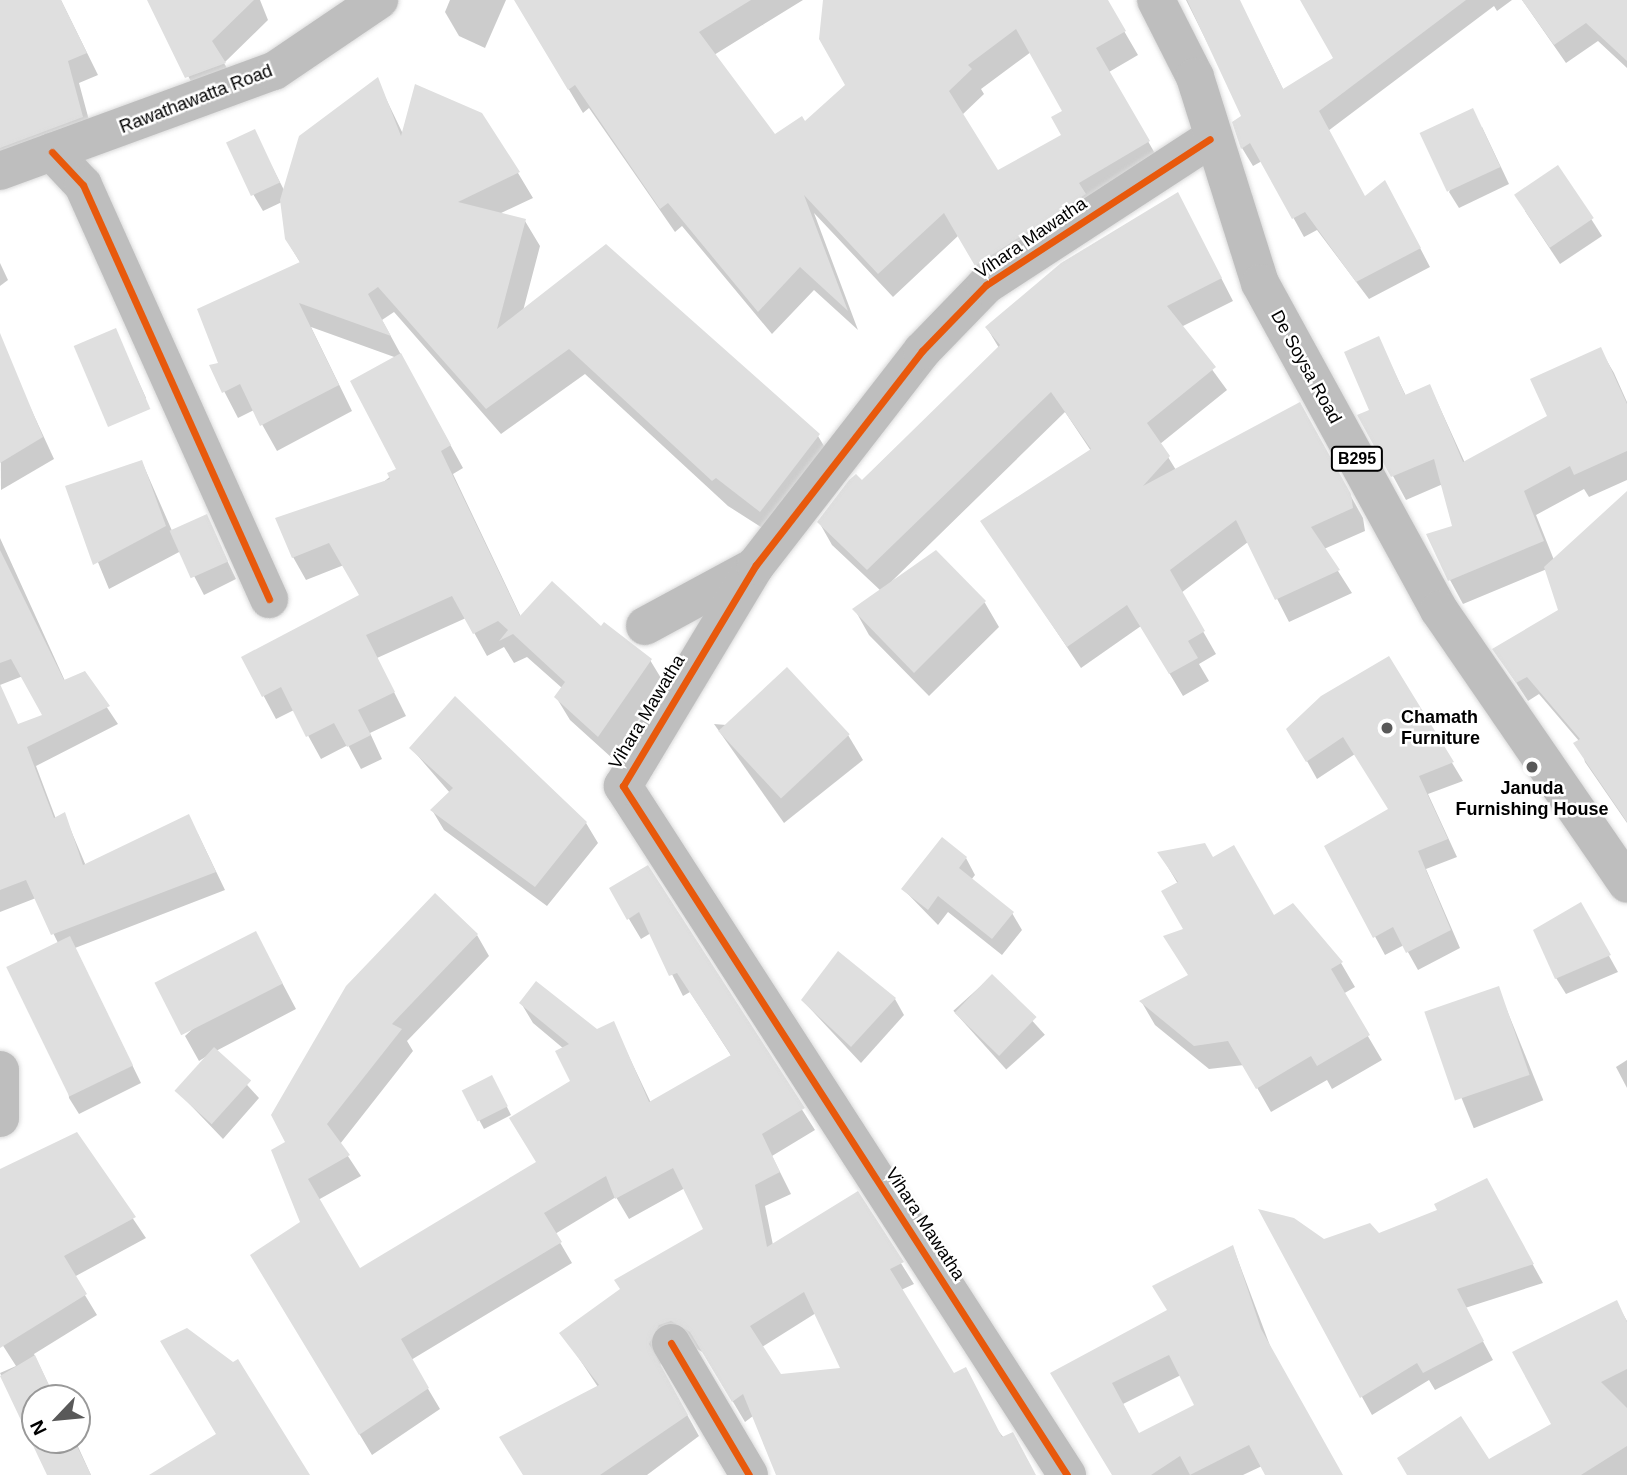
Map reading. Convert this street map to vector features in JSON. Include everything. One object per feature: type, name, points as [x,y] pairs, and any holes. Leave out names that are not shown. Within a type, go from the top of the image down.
[{"type":"street","name":"Rawathawatta Road","points":[[0,171],[274,71],[379,0]]},
{"type":"street","name":"De Soysa Road","points":[[1156,0],[1195,77],[1210,139],[1260,284],[1439,610],[1627,884]]},
{"type":"street","name":"Vihara Mawatha","points":[[1067,1475],[622,786],[756,565],[922,351],[986,285],[1210,139]]},
{"type":"street","points":[[52,152],[83,185],[269,599]]},
{"type":"street","points":[[645,625],[756,565]]},
{"type":"street","points":[[0,1070],[0,1118]]},
{"type":"street","points":[[671,1343],[749,1475]]},
{"type":"building","points":[[0,0],[61,0],[87,53],[68,61],[83,117],[0,148]]},
{"type":"building","points":[[147,0],[254,0],[212,41],[226,63],[185,78]]},
{"type":"building","points":[[514,0],[751,0],[699,32],[775,134],[802,116],[805,121],[845,85],[819,39],[823,0],[1108,0],[1126,31],[1096,48],[1150,141],[1079,183],[1086,194],[975,266],[944,213],[878,274],[804,195],[848,311],[800,267],[758,312],[668,203],[660,209],[575,85],[568,90]],"holes":[[[1016,29],[1062,111],[1051,117],[1061,135],[998,170],[949,91],[972,69],[968,65]]]},
{"type":"building","points":[[1187,0],[1240,0],[1283,89],[1333,58],[1300,0],[1466,0],[1319,111],[1365,196],[1385,180],[1421,248],[1356,282],[1305,212],[1292,219],[1250,143],[1241,149],[1232,122],[1241,116]]},
{"type":"building","points":[[1522,0],[1627,0],[1627,61],[1586,23],[1554,45]]},
{"type":"building","points":[[378,77],[401,136],[415,84],[482,113],[520,172],[458,202],[526,219],[497,329],[606,244],[820,434],[760,512],[716,478],[712,481],[569,349],[486,409],[378,287],[368,294],[391,336],[299,303],[339,385],[260,426],[240,384],[222,393],[209,365],[218,363],[197,309],[300,262],[285,239],[280,200],[299,136]]},
{"type":"building","points":[[1473,108],[1500,167],[1447,192],[1420,133]]},
{"type":"building","points":[[255,129],[280,182],[251,196],[226,143]]},
{"type":"building","points":[[1558,165],[1594,218],[1550,248],[1514,195]]},
{"type":"building","points":[[1178,192],[1222,278],[1167,306],[1216,367],[1147,423],[1170,456],[1143,486],[1300,402],[1351,494],[1353,508],[1311,527],[1340,570],[1275,600],[1236,520],[1170,570],[1205,631],[1188,641],[1198,658],[1169,674],[1127,605],[1067,647],[980,521],[1091,449],[1051,392],[867,570],[817,522],[849,480],[856,474],[862,480],[1000,345],[985,327],[1061,263]]},
{"type":"building","points":[[116,328],[150,409],[108,427],[74,346]]},
{"type":"building","points":[[0,333],[43,437],[0,463]]},
{"type":"building","points":[[1379,336],[1405,395],[1430,384],[1463,462],[1547,416],[1530,379],[1601,347],[1627,404],[1627,451],[1574,475],[1570,466],[1524,491],[1544,541],[1448,581],[1426,534],[1452,526],[1434,459],[1391,477],[1357,415],[1369,410],[1344,352]]},
{"type":"building","points":[[401,353],[451,445],[441,451],[520,616],[552,581],[601,626],[604,622],[652,659],[598,737],[554,697],[565,682],[513,634],[499,641],[508,630],[498,621],[473,634],[452,596],[366,635],[395,692],[358,710],[371,735],[347,747],[334,723],[306,737],[281,687],[262,697],[241,657],[359,595],[329,543],[292,558],[275,518],[390,479],[387,473],[396,469],[350,381]]},
{"type":"building","points":[[142,460],[166,526],[93,565],[65,486]]},
{"type":"building","points":[[1627,491],[1627,822],[1573,743],[1580,739],[1527,677],[1516,683],[1492,649],[1558,610],[1544,567]]},
{"type":"building","points":[[207,514],[228,562],[191,578],[170,531]]},
{"type":"building","points":[[0,550],[64,680],[85,671],[110,706],[27,747],[54,818],[65,812],[83,865],[189,814],[216,872],[51,935],[26,880],[0,890],[0,684],[18,724],[42,715],[11,659],[0,663]]},
{"type":"building","points":[[936,550],[986,601],[914,673],[852,609]]},
{"type":"building","points":[[1389,656],[1454,762],[1419,776],[1448,839],[1418,851],[1451,930],[1406,953],[1393,927],[1373,938],[1324,846],[1388,809],[1343,737],[1306,762],[1286,729],[1321,696]]},
{"type":"building","points":[[787,667],[850,734],[781,798],[718,731]]},
{"type":"building","points":[[455,696],[587,822],[535,887],[430,810],[453,788],[409,748]]},
{"type":"building","points":[[942,837],[967,857],[959,868],[1014,912],[992,939],[938,896],[928,910],[901,889]]},
{"type":"building","points":[[1205,843],[1213,857],[1234,845],[1274,915],[1293,903],[1343,962],[1331,969],[1370,1035],[1317,1066],[1311,1056],[1256,1089],[1228,1041],[1194,1046],[1139,1001],[1188,975],[1163,936],[1183,929],[1161,891],[1178,882],[1157,852]]},
{"type":"building","points":[[648,865],[805,1108],[762,1134],[780,1172],[755,1185],[767,1247],[858,1191],[904,1262],[890,1269],[954,1373],[966,1367],[1002,1437],[1013,1432],[1036,1475],[776,1475],[743,1394],[732,1402],[690,1332],[671,1321],[659,1325],[649,1344],[688,1415],[600,1475],[523,1475],[499,1437],[599,1385],[559,1333],[620,1289],[614,1280],[703,1229],[673,1168],[615,1199],[606,1176],[544,1213],[562,1242],[401,1339],[429,1388],[359,1435],[250,1255],[300,1222],[271,1150],[285,1142],[271,1115],[346,986],[435,893],[478,934],[392,1024],[402,1029],[327,1124],[350,1155],[308,1179],[360,1268],[536,1162],[509,1118],[570,1081],[555,1051],[569,1044],[519,1003],[536,981],[597,1029],[614,1021],[649,1102],[731,1055],[677,973],[669,976],[639,912],[627,920],[609,888]],"holes":[[[804,1292],[840,1368],[781,1374],[750,1326]]]},
{"type":"building","points":[[1581,902],[1611,955],[1555,979],[1533,930]]},
{"type":"building","points":[[256,931],[283,984],[181,1035],[154,983]]},
{"type":"building","points":[[70,936],[133,1065],[69,1097],[6,967]]},
{"type":"building","points":[[838,951],[896,998],[851,1047],[801,1000]]},
{"type":"building","points":[[992,974],[1037,1017],[999,1056],[954,1013]]},
{"type":"building","points":[[1499,986],[1530,1075],[1455,1101],[1424,1012]]},
{"type":"building","points":[[214,1047],[251,1080],[212,1124],[175,1091]]},
{"type":"building","points":[[492,1075],[508,1106],[478,1122],[462,1090]]},
{"type":"building","points":[[77,1132],[136,1217],[64,1256],[87,1294],[0,1348],[0,1169]]},
{"type":"building","points":[[1487,1178],[1534,1264],[1457,1289],[1484,1341],[1423,1373],[1417,1363],[1360,1398],[1258,1209],[1294,1218],[1324,1239],[1370,1223],[1379,1233],[1437,1210],[1434,1204]]},
{"type":"building","points":[[1233,1245],[1261,1329],[1343,1475],[1265,1475],[1249,1445],[1190,1475],[1180,1456],[1151,1475],[1112,1475],[1050,1373],[1167,1310],[1152,1286]],"holes":[[[1169,1355],[1194,1405],[1139,1433],[1112,1383]]]},
{"type":"building","points":[[1617,1300],[1627,1322],[1627,1369],[1601,1382],[1627,1408],[1627,1446],[1581,1475],[1407,1475],[1397,1458],[1461,1416],[1489,1459],[1551,1424],[1512,1352]]},
{"type":"building","points":[[187,1328],[233,1362],[238,1359],[310,1475],[149,1475],[216,1434],[160,1341]]},
{"type":"building","points":[[35,1355],[48,1384],[21,1384],[21,1420],[0,1376]]},
{"type":"building","points":[[37,1454],[81,1454],[91,1475],[47,1475]]},
{"type":"cycle path","points":[[1067,1475],[623,786],[756,565],[922,351],[986,285],[1210,139]]},
{"type":"cycle path","points":[[52,152],[83,185],[269,599]]},
{"type":"cycle path","points":[[671,1343],[749,1475]]},
{"type":"place","name":"Chamath Furniture","points":[[1387,728]]},
{"type":"place","name":"Januda Furnishing House","points":[[1532,767]]}]
